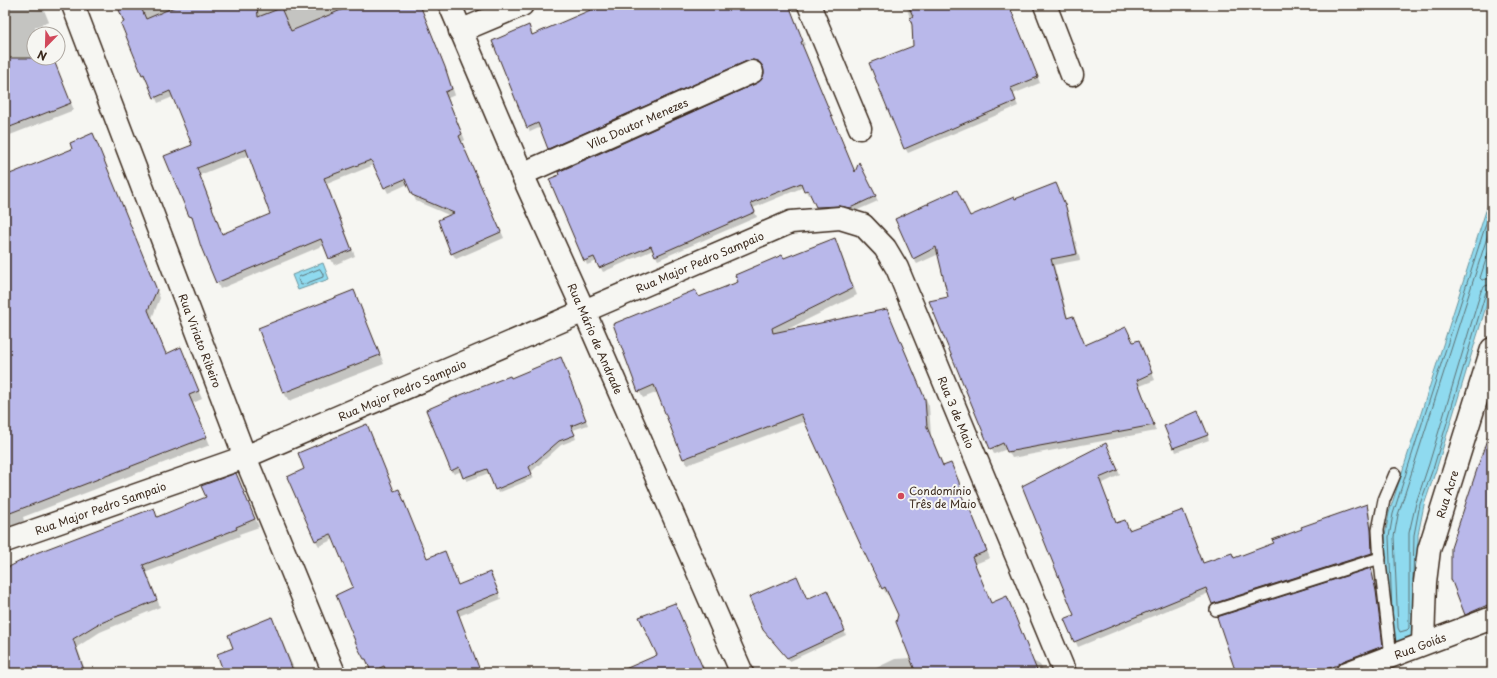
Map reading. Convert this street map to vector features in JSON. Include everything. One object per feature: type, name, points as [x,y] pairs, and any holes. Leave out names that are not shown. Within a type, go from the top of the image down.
[{"type":"street","name":"Rua Viriato Ribeiro","points":[[73,5],[245,457],[334,673]]},
{"type":"street","name":"Rua Mário de Andrade","points":[[450,5],[522,174],[584,311],[742,673]]},
{"type":"street","points":[[460,31],[522,5]]},
{"type":"street","points":[[809,5],[860,128]]},
{"type":"street","points":[[1045,5],[1072,75]]},
{"type":"street","name":"Vila Doutor Menezes","points":[[522,174],[752,72]]},
{"type":"street","name":"Rua 3 de Maio","points":[[792,222],[840,218],[862,225],[885,248],[897,268],[1066,673]]},
{"type":"street","name":"Rua Major Pedro Sampaio","points":[[5,541],[245,457],[792,222]]},
{"type":"street","name":"Rua Acre","points":[[1423,643],[1425,582],[1429,550],[1492,349]]},
{"type":"street","name":"Rua Goiás","points":[[1347,673],[1492,618]]},
{"type":"lane","points":[[1391,656],[1378,530],[1384,500],[1395,474]]},
{"type":"lane","points":[[1216,610],[1380,558]]},
{"type":"water","points":[[1492,192],[1492,287],[1424,505],[1418,535],[1418,636],[1393,644],[1389,629],[1385,536],[1389,513]]},
{"type":"water","points":[[323,263],[329,279],[298,290],[292,275]]},
{"type":"building","points":[[117,5],[140,5],[146,19],[179,5],[257,5],[258,17],[281,8],[291,31],[353,5],[420,5],[445,67],[452,89],[445,92],[462,134],[459,136],[501,232],[451,254],[438,220],[454,213],[412,195],[405,179],[384,188],[371,160],[324,178],[352,250],[329,259],[321,239],[216,283],[201,247],[192,217],[189,216],[164,156],[192,145],[170,91],[154,98],[144,74],[142,75],[121,24],[124,22]],"holes":[[[246,149],[270,214],[222,234],[197,168]]]},
{"type":"building","points":[[602,5],[789,5],[803,41],[801,42],[855,172],[859,162],[876,196],[850,208],[839,206],[816,207],[808,190],[804,191],[801,183],[751,203],[755,212],[655,256],[651,246],[599,268],[594,257],[584,261],[549,179],[559,175],[558,172],[757,83],[762,79],[764,73],[763,67],[759,62],[753,60],[747,61],[548,149],[538,123],[527,128],[492,41],[529,25],[532,35]]},
{"type":"building","points":[[908,5],[1009,5],[1038,77],[1011,88],[1016,101],[904,149],[869,63],[913,46],[912,25],[910,18],[913,16]]},
{"type":"building","points":[[5,58],[26,58],[26,66],[56,66],[71,103],[5,129]]},
{"type":"building","points":[[93,133],[157,290],[148,310],[166,354],[181,347],[199,391],[189,395],[207,437],[5,515],[5,176],[72,149],[70,143]]},
{"type":"building","points":[[1056,183],[1066,207],[1077,254],[1051,259],[1067,318],[1073,316],[1085,345],[1126,327],[1133,342],[1139,340],[1152,373],[1137,380],[1154,425],[1007,452],[1003,443],[990,449],[929,301],[948,297],[936,247],[913,259],[895,219],[927,204],[929,205],[928,203],[957,190],[970,216],[1014,197],[1015,199]]},
{"type":"building","points":[[835,238],[853,288],[772,328],[773,333],[887,309],[925,399],[927,427],[943,466],[951,463],[959,482],[960,493],[972,514],[987,551],[972,557],[991,603],[1007,596],[1038,673],[916,673],[896,622],[898,615],[885,587],[882,589],[862,548],[801,414],[683,459],[654,385],[638,392],[613,324],[695,290],[699,297],[738,282],[735,275],[782,255],[784,258]]},
{"type":"building","points":[[354,290],[380,355],[283,393],[258,328]]},
{"type":"building","points":[[561,357],[586,420],[571,426],[575,435],[559,441],[529,467],[532,474],[495,490],[487,469],[463,478],[459,467],[451,471],[426,410],[458,396],[510,376],[511,378]]},
{"type":"building","points":[[1198,411],[1208,435],[1173,448],[1164,426]]},
{"type":"building","points":[[367,424],[394,491],[399,489],[427,558],[445,551],[458,585],[490,572],[499,593],[457,610],[481,673],[387,673],[384,666],[371,672],[366,659],[364,659],[358,648],[336,595],[353,587],[331,534],[315,541],[287,477],[304,469],[298,453]]},
{"type":"building","points":[[1488,436],[1492,437],[1492,603],[1465,615],[1451,579],[1451,548]]},
{"type":"building","points":[[1106,443],[1118,470],[1099,478],[1116,523],[1125,520],[1129,530],[1183,510],[1203,563],[1232,553],[1234,558],[1274,543],[1272,540],[1302,529],[1301,527],[1367,504],[1371,530],[1372,553],[1212,604],[1206,588],[1074,642],[1064,619],[1074,615],[1022,486]]},
{"type":"building","points":[[236,473],[255,519],[236,527],[237,529],[143,565],[157,600],[96,625],[73,639],[85,673],[5,673],[5,569],[36,553],[154,508],[157,517],[206,497],[201,486]]},
{"type":"building","points":[[1371,568],[1376,591],[1383,646],[1317,672],[1315,668],[1301,673],[1236,673],[1217,617]]},
{"type":"building","points":[[797,576],[807,599],[827,590],[845,631],[787,658],[763,630],[749,597]]},
{"type":"building","points":[[675,603],[705,673],[616,673],[657,655],[639,617]]},
{"type":"building","points":[[272,617],[294,673],[224,673],[217,654],[233,648],[228,635]]},
{"type":"place","name":"Condomínio Três de Maio","points":[[901,496]]}]
